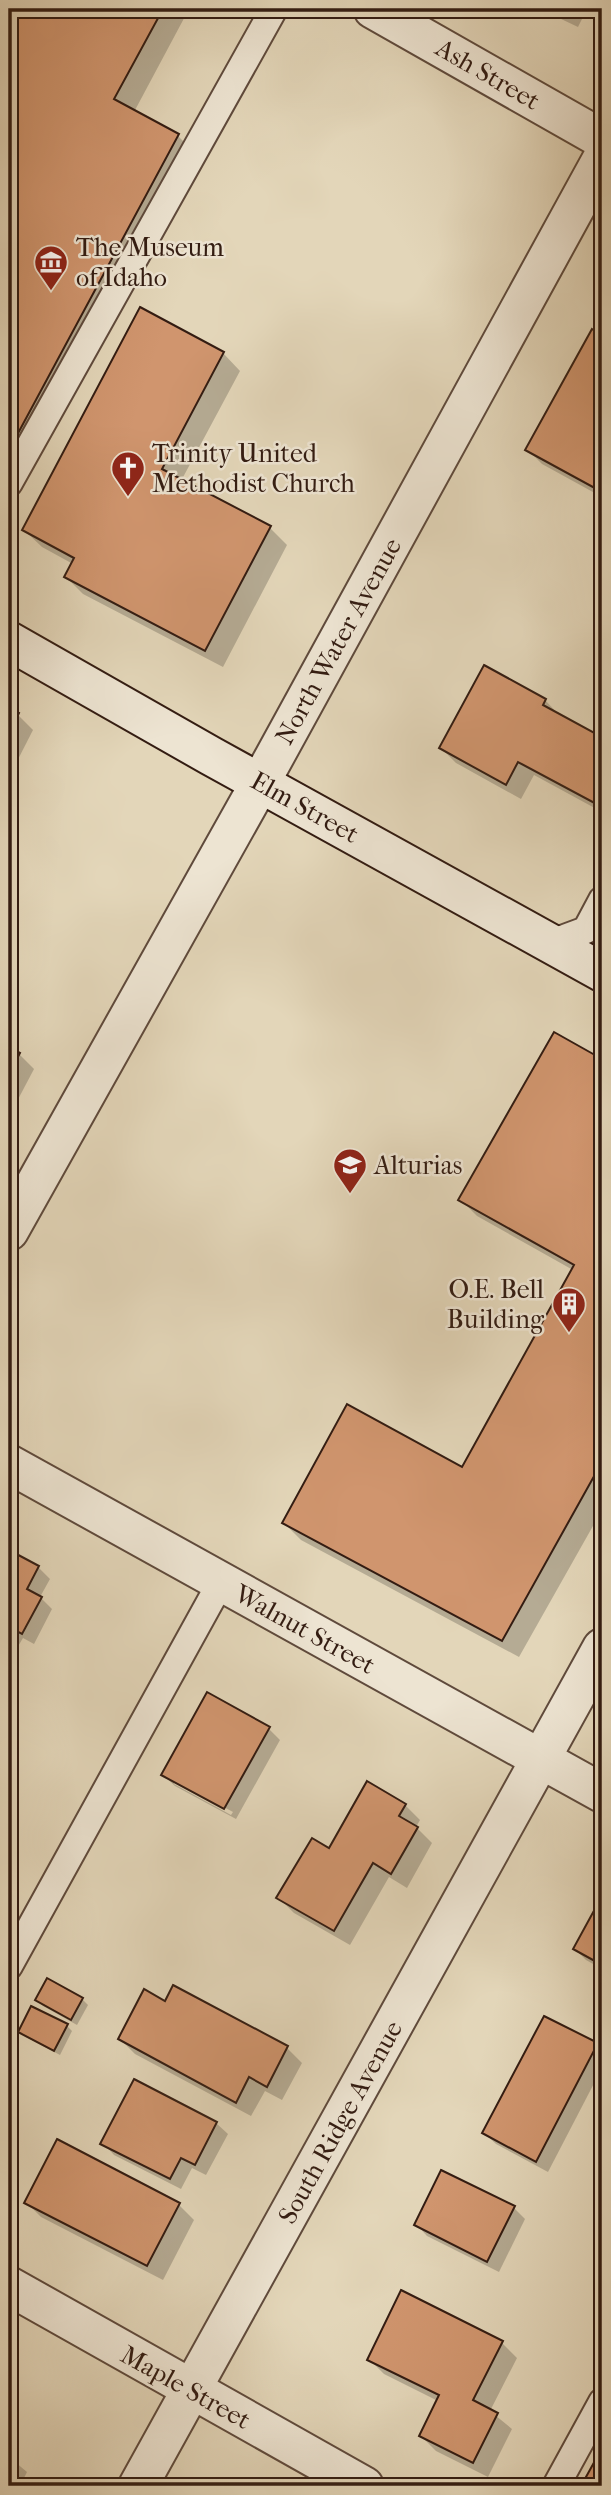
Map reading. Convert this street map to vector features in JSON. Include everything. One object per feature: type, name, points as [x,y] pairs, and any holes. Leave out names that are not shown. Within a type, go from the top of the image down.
[{"type":"street","name":"Ash Street","points":[[373,9],[602,139]]},
{"type":"street","name":"North Water Avenue","points":[[9,1231],[260,783],[602,159]]},
{"type":"street","name":"Elm Street","points":[[9,641],[602,971]]},
{"type":"street","name":"Walnut Street","points":[[9,1464],[602,1793]]},
{"type":"street","name":"South Ridge Avenue","points":[[138,2486],[602,1648]]},
{"type":"street","name":"Maple Street","points":[[9,2286],[364,2486]]},
{"type":"lane","points":[[9,483],[274,9]]},
{"type":"lane","points":[[551,943],[586,930],[602,900]]},
{"type":"lane","points":[[9,1966],[221,1582]]},
{"type":"lane","points":[[556,2486],[602,2402]]},
{"type":"building","name":"The Museum of Idaho","points":[[9,9],[163,9],[114,99],[179,134],[9,450]]},
{"type":"building","points":[[550,9],[571,9],[567,17]]},
{"type":"building","name":"Trinity United Methodist Church","points":[[140,307],[224,352],[162,469],[271,526],[205,651],[64,577],[74,558],[22,530]]},
{"type":"building","points":[[592,329],[602,335],[602,492],[525,450]]},
{"type":"building","points":[[484,665],[546,699],[543,705],[602,737],[602,807],[518,762],[506,785],[439,748]]},
{"type":"building","points":[[9,708],[19,713],[9,733]]},
{"type":"building","name":"O.E. Bell Building","points":[[554,1032],[602,1059],[602,1462],[502,1641],[282,1523],[347,1404],[462,1467],[574,1265],[458,1200]]},
{"type":"building","points":[[9,1047],[20,1053],[9,1074]]},
{"type":"building","points":[[9,1550],[39,1566],[27,1589],[42,1597],[22,1634],[11,1628],[9,1632]]},
{"type":"building","points":[[207,1692],[270,1727],[224,1809],[161,1775]]},
{"type":"building","points":[[367,1781],[406,1804],[399,1816],[418,1827],[391,1874],[373,1863],[334,1931],[276,1898],[312,1838],[329,1848]]},
{"type":"building","points":[[602,1896],[602,1965],[573,1949]]},
{"type":"building","points":[[47,1978],[83,1998],[71,2020],[35,2000]]},
{"type":"building","points":[[173,1985],[288,2046],[267,2087],[249,2077],[236,2103],[118,2039],[144,1989],[165,2001]]},
{"type":"building","points":[[31,2006],[68,2024],[54,2051],[18,2032]]},
{"type":"building","points":[[544,2016],[598,2043],[536,2162],[482,2133]]},
{"type":"building","points":[[134,2079],[217,2122],[195,2165],[181,2158],[170,2179],[100,2144]]},
{"type":"building","points":[[57,2139],[180,2203],[147,2266],[24,2203]]},
{"type":"building","points":[[441,2170],[515,2206],[487,2262],[414,2225]]},
{"type":"building","points":[[401,2290],[503,2341],[473,2400],[498,2413],[473,2463],[419,2436],[439,2395],[367,2360]]},
{"type":"building","points":[[602,2448],[602,2486],[581,2486]]},
{"type":"building","points":[[9,2455],[17,2460],[9,2475]]},
{"type":"place","name":"The Museum of Idaho","points":[[51,292]]},
{"type":"place","name":"Trinity United Methodist Church","points":[[128,498]]},
{"type":"place","name":"Alturias","points":[[350,1195]]},
{"type":"place","name":"O.E. Bell Building","points":[[569,1334]]}]
